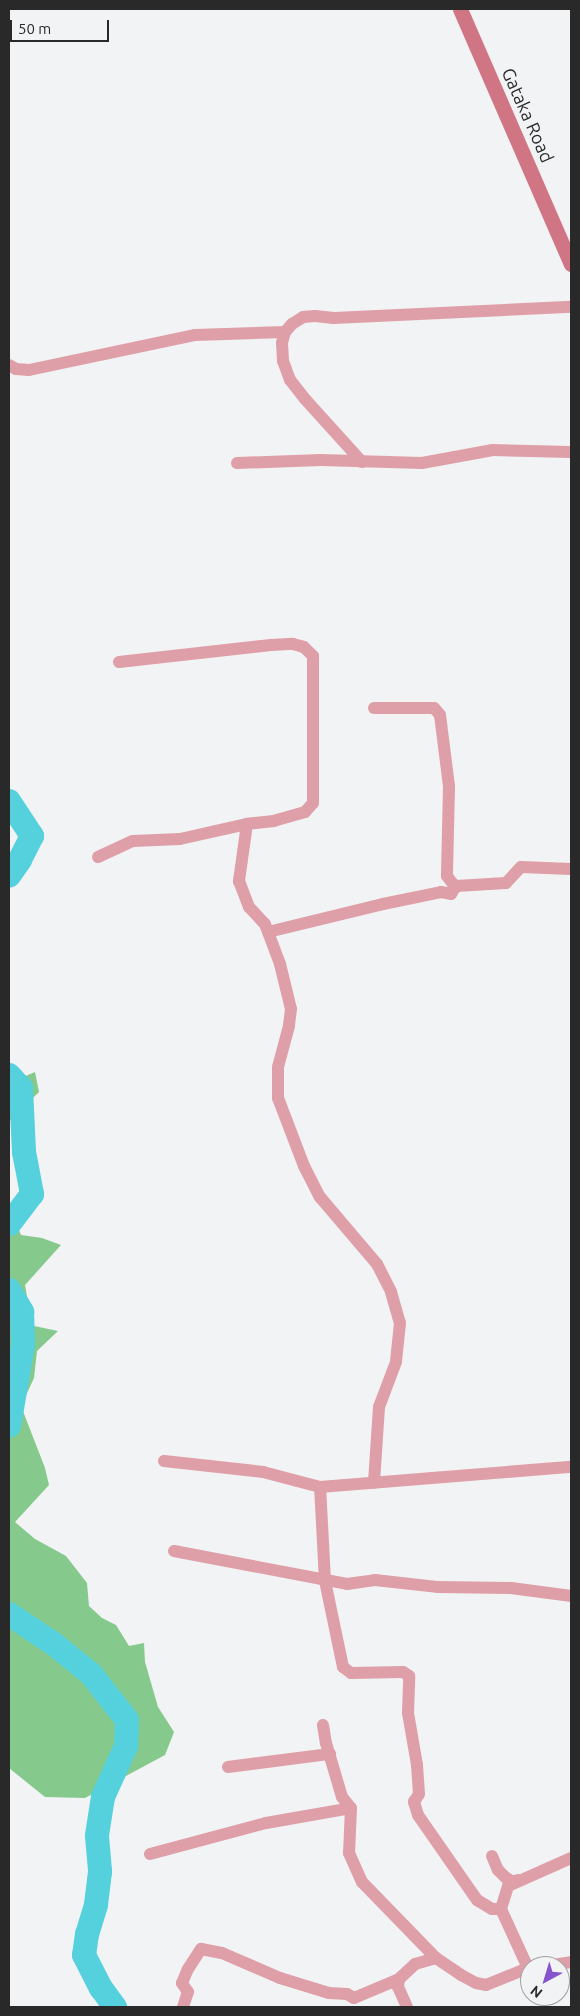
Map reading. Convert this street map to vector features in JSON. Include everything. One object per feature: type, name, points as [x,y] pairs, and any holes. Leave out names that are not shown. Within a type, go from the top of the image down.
[{"type":"street","name":"Gataka Road","points":[[460,9],[571,264]]},
{"type":"street","points":[[362,462],[304,399],[290,380],[283,361],[282,343],[285,332],[292,324],[303,317],[334,318],[571,307]]},
{"type":"street","points":[[9,365],[16,369],[29,370],[195,335],[285,332]]},
{"type":"street","points":[[237,462],[321,460],[422,463],[493,450],[571,452]]},
{"type":"street","points":[[98,857],[133,841],[180,839],[247,824],[274,821],[305,812],[313,803],[313,656],[304,647],[293,644],[278,644],[119,662]]},
{"type":"street","points":[[374,708],[434,708],[440,715],[449,786],[447,876],[449,881],[456,886],[506,884],[521,867],[571,869]]},
{"type":"street","points":[[247,824],[239,881],[242,894],[249,907],[265,924],[280,964],[291,1009],[289,1026],[278,1067],[278,1098],[304,1166],[320,1197],[377,1264],[391,1292],[400,1322],[396,1362],[379,1407],[374,1482]]},
{"type":"street","points":[[268,932],[392,902],[441,892],[451,894],[456,886]]},
{"type":"street","points":[[164,1461],[264,1472],[320,1486],[571,1467]]},
{"type":"street","points":[[320,1486],[325,1581],[343,1667],[346,1671],[403,1672],[409,1676],[408,1713],[418,1765],[419,1794],[414,1802],[418,1815],[477,1900],[492,1909],[501,1909]]},
{"type":"street","points":[[174,1551],[347,1584],[374,1580],[437,1587],[511,1588],[571,1596]]},
{"type":"street","points":[[323,1725],[342,1797],[350,1808],[349,1853],[362,1882],[436,1958],[460,1975],[476,1983],[486,1985],[520,1972]]},
{"type":"street","points":[[228,1767],[330,1754]]},
{"type":"street","points":[[150,1854],[266,1823],[350,1808]]},
{"type":"street","points":[[492,1856],[498,1870],[514,1882],[541,1871]]},
{"type":"street","points":[[523,1956],[501,1909],[508,1886],[571,1858]]},
{"type":"street","points":[[183,2007],[188,1992],[182,1983],[188,1969],[201,1949],[222,1953],[280,1978],[354,1998],[399,1979],[415,1964],[436,1958]]},
{"type":"street","points":[[399,1979],[398,1988],[407,2007]]},
{"type":"green space","points":[[35,1072],[39,1092],[9,1121],[9,1083]]},
{"type":"green space","points":[[9,1205],[21,1235],[42,1238],[61,1245],[25,1285],[28,1302],[15,1322],[58,1331],[37,1351],[34,1378],[21,1406],[45,1468],[49,1485],[15,1522],[35,1539],[66,1556],[87,1583],[89,1606],[102,1618],[116,1625],[129,1646],[144,1643],[145,1662],[158,1707],[174,1732],[165,1755],[85,1798],[45,1797],[9,1768]]},
{"type":"waterway","points":[[9,801],[32,836],[20,860],[9,876]]},
{"type":"waterway","points":[[9,1075],[21,1088],[24,1152],[32,1194],[9,1224]]},
{"type":"waterway","points":[[9,1290],[22,1312],[23,1345],[9,1426]]},
{"type":"waterway","points":[[9,1614],[54,1644],[91,1674],[127,1720],[126,1746],[103,1797],[97,1836],[100,1872],[96,1905],[87,1934],[84,1955],[101,1988],[115,2007]]}]
